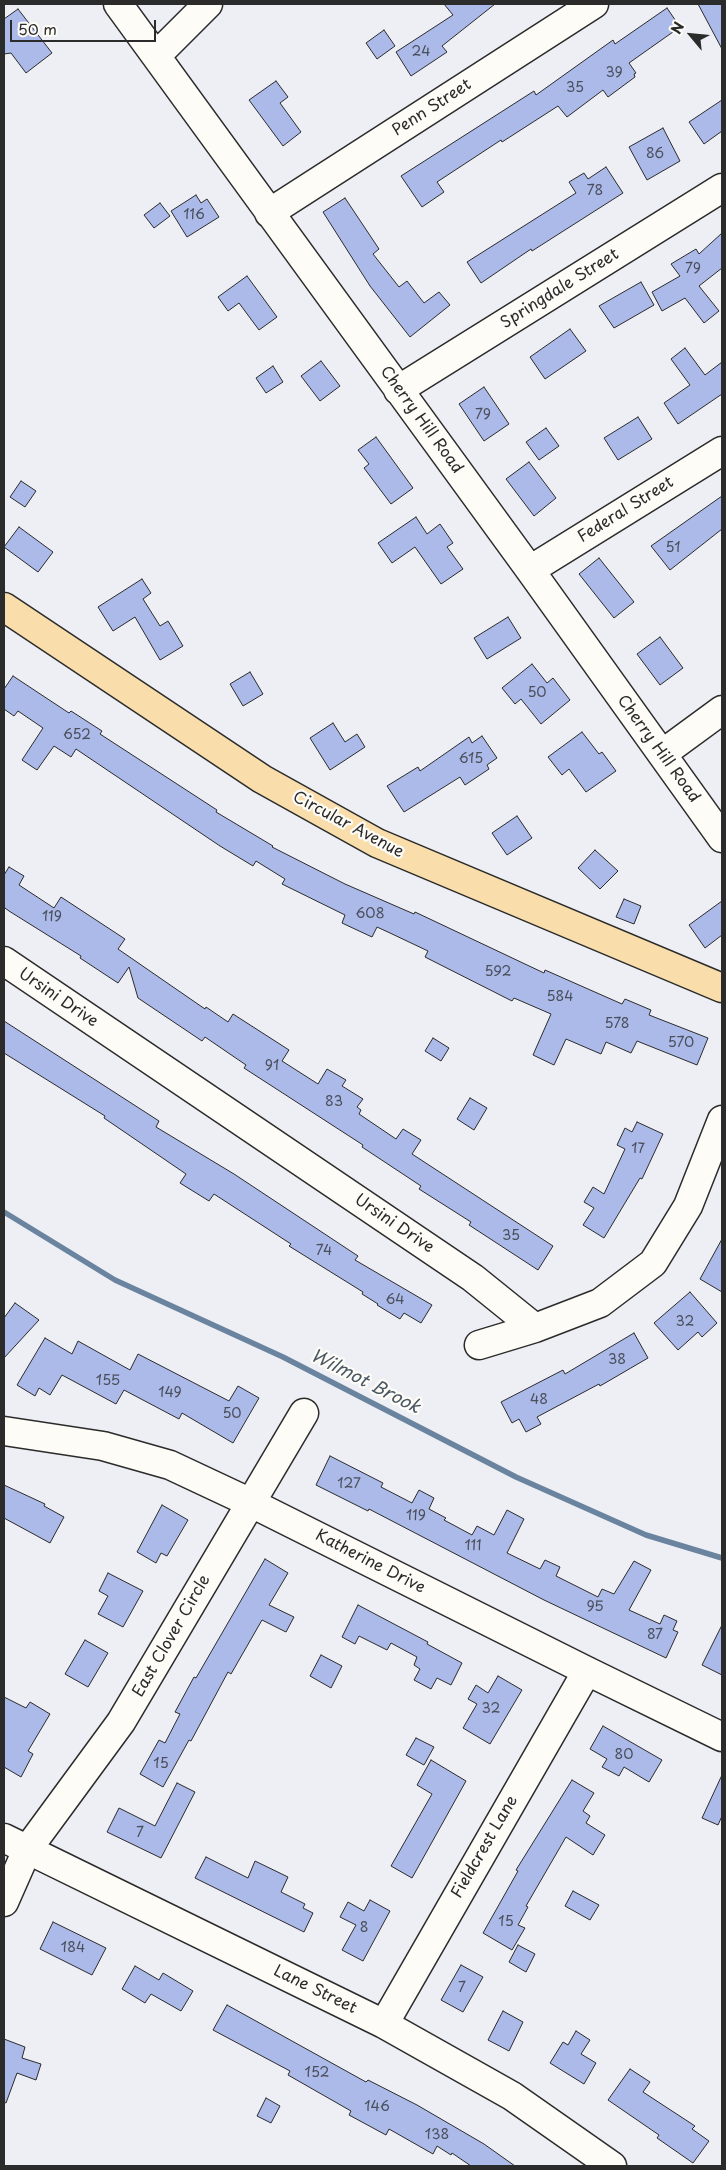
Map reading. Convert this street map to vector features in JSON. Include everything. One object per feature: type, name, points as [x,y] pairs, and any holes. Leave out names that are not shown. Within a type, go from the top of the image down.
[{"type":"main road","name":"Circular Avenue","points":[[4,607],[262,779],[369,839],[473,885],[722,988]]},
{"type":"street","name":"Cherry Hill Road","points":[[118,4],[530,570],[722,838]]},
{"type":"street","points":[[156,56],[208,4]]},
{"type":"street","name":"Penn Street","points":[[269,213],[594,4]]},
{"type":"street","name":"Springdale Street","points":[[398,390],[722,188]]},
{"type":"street","name":"Federal Street","points":[[530,570],[722,451]]},
{"type":"street","points":[[662,754],[722,710]]},
{"type":"street","name":"Ursini Drive","points":[[4,961],[474,1278],[535,1328]]},
{"type":"street","points":[[479,1345],[535,1328],[600,1303],[653,1263],[688,1206],[722,1120]]},
{"type":"street","name":"East Clover Circle","points":[[4,1902],[16,1844],[121,1722],[304,1413]]},
{"type":"street","name":"Katherine Drive","points":[[4,1431],[103,1446],[170,1465],[251,1502],[722,1737]]},
{"type":"street","name":"Fieldcrest Lane","points":[[384,2024],[587,1671]]},
{"type":"street","name":"Lane Street","points":[[16,1844],[384,2024],[512,2096],[612,2166]]},
{"type":"building","points":[[444,4],[495,4],[442,46],[447,52],[411,76],[396,52],[453,15]]},
{"type":"building","points":[[698,4],[722,4],[722,49]]},
{"type":"building","points":[[667,8],[680,27],[629,63],[636,73],[634,74],[635,77],[608,97],[603,90],[567,117],[558,106],[502,142],[501,140],[437,182],[444,192],[422,207],[401,176],[534,91],[536,95],[613,40],[615,44]]},
{"type":"building","points":[[18,9],[52,53],[26,73],[11,53],[4,54],[4,19]]},
{"type":"building","points":[[384,30],[395,46],[377,59],[366,43]]},
{"type":"building","points":[[276,81],[288,97],[280,103],[301,132],[283,146],[249,100]]},
{"type":"building","points":[[722,100],[722,131],[704,144],[689,122]]},
{"type":"building","points":[[663,128],[680,161],[647,180],[629,147]]},
{"type":"building","points":[[606,167],[623,193],[532,251],[531,249],[481,283],[467,262],[576,193],[569,182],[584,173],[588,179]]},
{"type":"building","points":[[196,195],[201,203],[207,199],[219,217],[187,237],[171,211]]},
{"type":"building","points":[[345,198],[379,249],[373,254],[399,287],[407,281],[424,303],[439,292],[450,305],[410,337],[370,286],[323,212]]},
{"type":"building","points":[[160,203],[170,216],[154,228],[144,215]]},
{"type":"building","points":[[722,233],[722,268],[699,286],[719,311],[704,323],[685,298],[662,311],[652,292],[680,276],[671,264],[696,249],[699,254]]},
{"type":"building","points":[[247,276],[277,317],[259,330],[239,303],[228,311],[218,297]]},
{"type":"building","points":[[641,282],[654,305],[614,328],[599,306]]},
{"type":"building","points":[[570,329],[586,351],[545,379],[530,357]]},
{"type":"building","points":[[685,348],[705,375],[722,362],[722,394],[678,424],[664,403],[690,385],[671,359]]},
{"type":"building","points":[[321,361],[340,386],[320,401],[301,376]]},
{"type":"building","points":[[273,366],[283,382],[266,393],[256,378]]},
{"type":"building","points":[[484,387],[509,424],[484,441],[459,404]]},
{"type":"building","points":[[638,417],[652,439],[618,460],[604,438]]},
{"type":"building","points":[[546,428],[559,446],[539,460],[526,442]]},
{"type":"building","points":[[376,437],[413,488],[391,504],[364,468],[369,464],[358,450]]},
{"type":"building","points":[[529,462],[556,498],[534,516],[506,479]]},
{"type":"building","points":[[21,481],[36,491],[25,507],[10,497]]},
{"type":"building","points":[[722,496],[722,529],[670,570],[651,546]]},
{"type":"building","points":[[416,517],[427,534],[440,524],[453,543],[447,547],[463,569],[441,584],[415,547],[392,563],[378,543]]},
{"type":"building","points":[[19,527],[53,552],[38,572],[4,547]]},
{"type":"building","points":[[599,558],[634,602],[614,618],[579,574]]},
{"type":"building","points":[[142,579],[151,593],[143,599],[160,626],[168,621],[183,646],[160,660],[135,617],[113,631],[98,607]]},
{"type":"building","points":[[508,617],[521,638],[487,659],[474,638]]},
{"type":"building","points":[[660,637],[683,668],[660,685],[637,654]]},
{"type":"building","points":[[532,664],[547,683],[553,678],[570,700],[541,724],[521,699],[515,704],[502,688]]},
{"type":"building","points":[[250,672],[263,694],[243,706],[230,684]]},
{"type":"building","points":[[13,676],[69,713],[71,711],[102,731],[100,734],[272,847],[345,884],[414,914],[415,912],[544,973],[545,970],[622,1004],[625,999],[651,1010],[649,1015],[708,1038],[697,1065],[637,1041],[631,1053],[606,1042],[601,1054],[566,1039],[554,1065],[533,1055],[551,1014],[514,998],[512,1001],[425,957],[428,951],[377,927],[372,937],[342,923],[345,915],[282,884],[285,879],[256,861],[253,866],[220,846],[76,749],[71,757],[54,746],[37,770],[22,760],[43,728],[18,711],[14,716],[4,709],[4,689]]},
{"type":"building","points":[[333,723],[345,742],[357,734],[365,747],[330,770],[310,738]]},
{"type":"building","points":[[582,732],[599,754],[602,752],[616,771],[586,792],[569,769],[562,775],[548,757]]},
{"type":"building","points":[[482,736],[497,758],[487,765],[489,769],[465,785],[460,777],[404,812],[387,786],[418,767],[420,771],[469,737],[472,743]]},
{"type":"building","points":[[517,816],[532,838],[507,855],[492,833]]},
{"type":"building","points":[[595,850],[618,871],[600,889],[578,868]]},
{"type":"building","points":[[9,867],[24,876],[19,885],[54,908],[61,897],[125,939],[118,949],[205,1009],[206,1007],[228,1022],[233,1014],[289,1050],[282,1061],[318,1084],[327,1069],[346,1080],[342,1086],[363,1099],[357,1107],[361,1110],[359,1114],[396,1139],[403,1129],[421,1140],[412,1154],[553,1246],[538,1270],[469,1225],[471,1222],[419,1189],[421,1186],[362,1147],[363,1145],[244,1068],[246,1065],[205,1037],[202,1041],[138,998],[129,967],[118,983],[80,958],[81,956],[5,908],[4,910],[4,875]]},
{"type":"building","points":[[624,899],[641,906],[634,924],[616,917]]},
{"type":"building","points":[[722,901],[722,935],[705,948],[689,925]]},
{"type":"building","points":[[4,1021],[159,1121],[156,1127],[234,1174],[358,1256],[355,1260],[432,1305],[421,1323],[404,1313],[400,1319],[377,1305],[362,1294],[363,1292],[289,1246],[291,1244],[214,1194],[209,1201],[180,1183],[186,1174],[104,1118],[105,1116],[4,1053]]},
{"type":"building","points":[[433,1038],[449,1048],[441,1061],[425,1051]]},
{"type":"building","points":[[470,1098],[487,1108],[474,1130],[457,1119]]},
{"type":"building","points":[[637,1122],[663,1134],[642,1179],[640,1178],[604,1238],[583,1225],[594,1208],[584,1202],[593,1187],[604,1194],[625,1149],[617,1145],[625,1128],[632,1132]]},
{"type":"building","points":[[722,1239],[722,1292],[700,1279]]},
{"type":"building","points":[[690,1292],[717,1323],[702,1337],[698,1332],[678,1350],[654,1323]]},
{"type":"building","points":[[15,1303],[39,1320],[4,1358],[4,1318]]},
{"type":"building","points":[[634,1333],[648,1358],[600,1386],[599,1384],[537,1417],[541,1424],[526,1432],[519,1419],[512,1423],[501,1402],[563,1370],[565,1374]]},
{"type":"building","points":[[45,1338],[72,1354],[78,1341],[130,1370],[138,1354],[229,1401],[238,1386],[259,1398],[233,1443],[182,1413],[179,1419],[124,1390],[116,1404],[62,1375],[50,1395],[39,1388],[35,1396],[17,1385]]},
{"type":"building","points":[[330,1456],[383,1483],[381,1487],[412,1503],[419,1490],[434,1498],[429,1509],[446,1518],[444,1520],[472,1535],[477,1526],[494,1535],[507,1510],[524,1519],[507,1553],[540,1569],[545,1560],[560,1567],[556,1576],[598,1597],[602,1589],[614,1594],[634,1561],[651,1570],[629,1610],[660,1624],[664,1615],[677,1621],[673,1630],[678,1632],[666,1658],[544,1600],[369,1509],[368,1511],[316,1485]]},
{"type":"building","points":[[4,1485],[45,1504],[44,1506],[64,1517],[50,1543],[4,1518]]},
{"type":"building","points":[[162,1505],[188,1520],[167,1556],[161,1553],[156,1563],[137,1552]]},
{"type":"building","points":[[265,1559],[288,1573],[269,1605],[294,1617],[286,1632],[262,1620],[231,1674],[228,1672],[191,1741],[189,1740],[163,1787],[140,1774],[159,1740],[165,1743],[180,1714],[175,1712],[194,1677],[196,1678]]},
{"type":"building","points":[[108,1573],[143,1591],[123,1627],[98,1614],[108,1596],[99,1591]]},
{"type":"building","points":[[358,1605],[428,1642],[427,1644],[462,1663],[451,1685],[437,1678],[431,1689],[414,1680],[420,1669],[414,1665],[417,1657],[391,1643],[387,1650],[359,1636],[355,1644],[342,1637]]},
{"type":"building","points":[[722,1625],[722,1675],[702,1665]]},
{"type":"building","points":[[85,1640],[108,1653],[88,1687],[65,1674]]},
{"type":"building","points":[[321,1655],[342,1666],[331,1688],[310,1676]]},
{"type":"building","points":[[498,1676],[522,1690],[490,1744],[463,1728],[477,1704],[468,1699],[476,1685],[488,1693]]},
{"type":"building","points":[[4,1697],[26,1708],[30,1702],[50,1714],[28,1751],[33,1754],[21,1777],[4,1767]]},
{"type":"building","points":[[603,1726],[662,1760],[649,1782],[624,1767],[619,1776],[602,1767],[607,1759],[590,1749]]},
{"type":"building","points":[[416,1738],[434,1747],[424,1765],[406,1755]]},
{"type":"building","points":[[431,1760],[466,1781],[412,1878],[391,1866],[432,1794],[417,1785]]},
{"type":"building","points":[[722,1775],[722,1816],[718,1825],[702,1818]]},
{"type":"building","points":[[572,1780],[594,1793],[583,1811],[590,1816],[586,1823],[605,1835],[593,1855],[566,1837],[526,1906],[528,1907],[518,1925],[525,1928],[512,1950],[483,1933],[518,1871],[516,1870]]},
{"type":"building","points":[[177,1783],[195,1792],[161,1858],[107,1832],[119,1808],[155,1826]]},
{"type":"building","points":[[206,1857],[248,1878],[255,1861],[288,1877],[281,1892],[305,1904],[303,1908],[313,1913],[304,1932],[195,1878]]},
{"type":"building","points":[[573,1891],[599,1905],[590,1920],[565,1906]]},
{"type":"building","points":[[370,1900],[390,1911],[363,1961],[342,1950],[356,1925],[340,1917],[348,1902],[364,1911]]},
{"type":"building","points":[[53,1922],[106,1948],[92,1975],[40,1949]]},
{"type":"building","points":[[518,1945],[535,1954],[526,1972],[509,1962]]},
{"type":"building","points":[[461,1965],[483,1977],[463,2012],[441,2000]]},
{"type":"building","points":[[135,1966],[159,1980],[163,1973],[193,1991],[181,2011],[151,1994],[145,2003],[122,1989]]},
{"type":"building","points":[[227,2005],[366,2082],[368,2080],[417,2105],[484,2144],[515,2166],[471,2166],[452,2153],[451,2155],[437,2146],[433,2154],[389,2129],[386,2135],[349,2115],[351,2111],[288,2075],[290,2071],[213,2030]]},
{"type":"building","points":[[503,2011],[523,2022],[509,2051],[488,2040]]},
{"type":"building","points":[[576,2031],[590,2040],[581,2054],[596,2063],[584,2084],[550,2063],[563,2042],[568,2045]]},
{"type":"building","points":[[4,2039],[25,2047],[22,2058],[41,2064],[36,2080],[17,2073],[6,2103],[4,2102]]},
{"type":"building","points":[[630,2069],[650,2082],[643,2092],[695,2126],[692,2129],[709,2141],[693,2163],[657,2138],[659,2135],[608,2100]]},
{"type":"building","points":[[266,2098],[280,2106],[271,2123],[257,2116]]},
{"type":"waterway","name":"Wilmot Brook","points":[[4,1212],[115,1280],[283,1357],[516,1477],[646,1535],[722,1558]]}]
